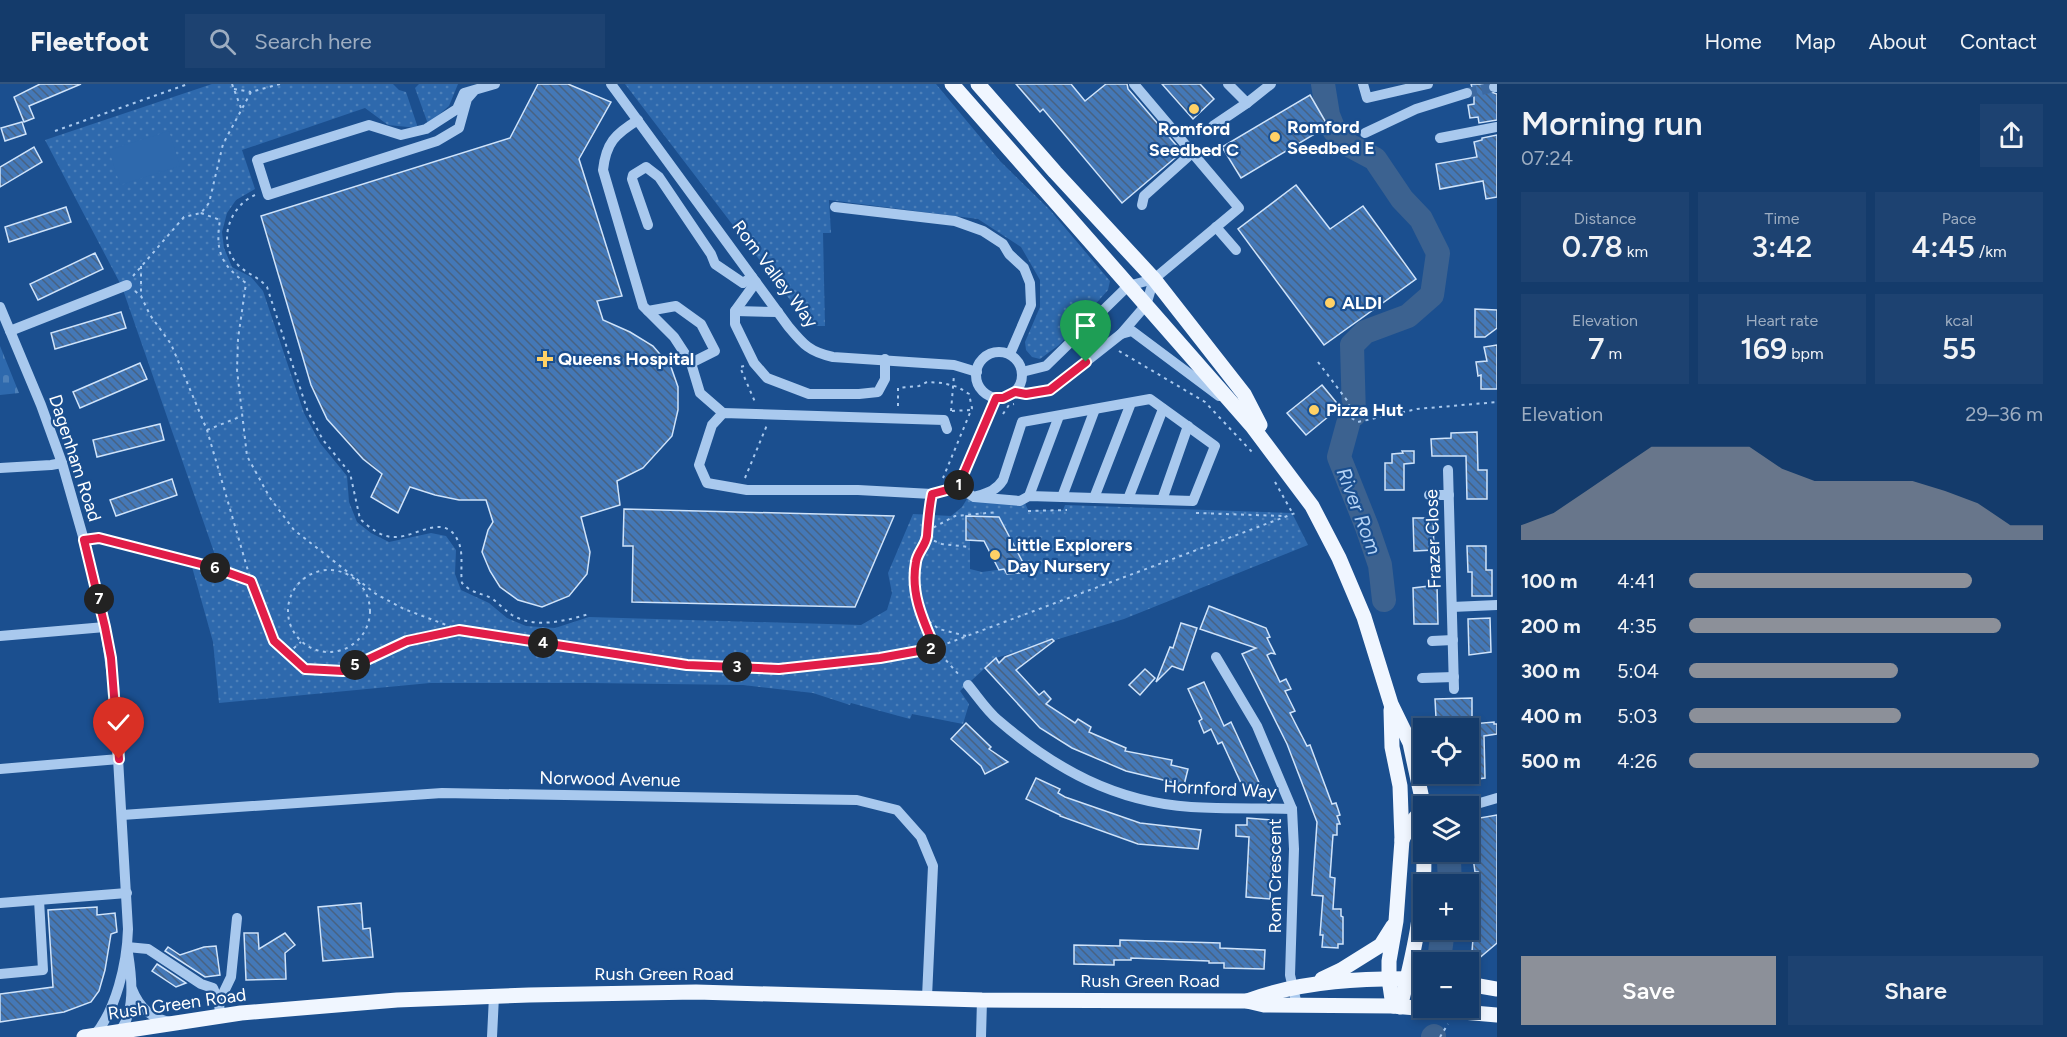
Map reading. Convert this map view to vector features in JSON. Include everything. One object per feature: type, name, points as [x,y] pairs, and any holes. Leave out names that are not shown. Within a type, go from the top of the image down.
[{"type":"main road","points":[[952,84],[1238,410],[1312,506],[1339,558],[1364,617],[1391,704],[1410,743],[1421,796]]},
{"type":"main road","points":[[978,84],[1055,172],[1154,279],[1244,394],[1278,460]]},
{"type":"main road","points":[[1391,704],[1392,747],[1400,786],[1402,840],[1396,921],[1389,961],[1389,979],[1397,1006]]},
{"type":"main road","points":[[1402,840],[1413,821]]},
{"type":"main road","points":[[1397,1006],[1413,952],[1425,873],[1424,862]]},
{"type":"main road","name":"Rush Green Road","points":[[1247,1002],[1264,995],[1311,983],[1341,970],[1381,945],[1396,921]]},
{"type":"main road","name":"Rush Green Road","points":[[1311,983],[1413,978]]},
{"type":"main road","points":[[1479,986],[1497,989]]},
{"type":"main road","name":"Rush Green Road","points":[[91,1037],[116,1035],[182,1023],[220,1009],[494,996],[696,992],[982,1000],[1247,1002],[1264,1005],[1397,1006],[1497,1015]]},
{"type":"street","points":[[474,91],[467,99],[459,128],[437,141],[268,195],[266,191],[257,160],[369,125],[400,135],[426,129],[457,109],[464,93],[495,84]]},
{"type":"street","name":"Rom Valley Way","points":[[611,84],[777,312],[803,344],[816,354],[833,357],[954,365],[977,372]]},
{"type":"street","points":[[1022,372],[1046,366],[1128,286],[1154,279],[1239,208],[1134,84]]},
{"type":"street","points":[[1228,84],[1247,104]]},
{"type":"street","points":[[1213,126],[1247,104],[1271,84]]},
{"type":"street","points":[[1363,84],[1367,98],[1428,84]]},
{"type":"street","points":[[1365,133],[1416,109],[1467,93]]},
{"type":"street","points":[[638,120],[611,141],[605,155],[603,170],[643,306],[674,337],[692,363],[700,393],[723,412],[944,420],[947,429]]},
{"type":"street","points":[[1440,138],[1497,127]]},
{"type":"street","points":[[1142,205],[1144,196],[1164,183],[1192,153]]},
{"type":"street","points":[[648,225],[633,179],[633,175],[646,166],[659,177],[711,254],[715,264],[743,283],[754,280]]},
{"type":"street","points":[[835,207],[955,221],[983,231],[1004,244],[1009,254],[1024,268],[1030,283],[1031,305],[1010,354]]},
{"type":"street","points":[[1216,227],[1236,250]]},
{"type":"street","points":[[711,254],[726,258],[734,253]]},
{"type":"street","points":[[1015,392],[1026,394],[1050,390],[1121,334],[1146,305],[1154,279]]},
{"type":"street","points":[[754,280],[735,310],[735,324],[754,363],[767,378],[809,394],[878,392],[885,379],[885,359]]},
{"type":"street","points":[[10,331],[127,285]]},
{"type":"street","points":[[648,311],[676,306],[700,324],[716,351],[692,363]]},
{"type":"street","name":"Dagenham Road","points":[[0,307],[41,405],[62,463],[84,540],[111,658],[127,892],[127,947],[130,983],[128,1019],[116,1035]]},
{"type":"street","points":[[735,310],[777,312]]},
{"type":"street","points":[[1121,334],[1132,331],[1238,410]]},
{"type":"street","points":[[1003,352],[1010,354],[1018,362],[1022,372],[1021,383],[1015,392],[1003,398],[996,398],[981,389],[977,380],[977,372],[979,365],[989,355],[1003,352]]},
{"type":"street","points":[[958,487],[996,398]]},
{"type":"street","points":[[723,412],[712,425],[699,465],[707,483],[747,490],[858,490],[932,494],[958,487],[974,497],[1020,501],[1029,496],[1193,501],[1215,446],[1150,399],[1022,422],[999,487],[974,497]]},
{"type":"street","points":[[1094,498],[1131,403]]},
{"type":"street","points":[[1062,497],[1095,409]]},
{"type":"street","points":[[1128,499],[1163,409]]},
{"type":"street","points":[[1029,496],[1059,416]]},
{"type":"street","points":[[1162,500],[1188,426]]},
{"type":"street","points":[[0,468],[62,463]]},
{"type":"street","name":"Frazer Close","points":[[1448,470],[1454,689]]},
{"type":"street","points":[[1428,495],[1449,495]]},
{"type":"street","name":"Frazer Close","points":[[1452,606],[1497,605]]},
{"type":"street","points":[[0,636],[105,627]]},
{"type":"street","points":[[1432,641],[1453,640]]},
{"type":"street","name":"Rom Crescent","points":[[1216,657],[1257,726],[1292,809],[1290,975],[1298,1005]]},
{"type":"street","points":[[1422,678],[1454,677]]},
{"type":"street","name":"Hornford Way","points":[[968,686],[996,719],[1059,767],[1105,789],[1152,801],[1190,807],[1292,809]]},
{"type":"street","points":[[0,769],[119,759]]},
{"type":"street","name":"Norwood Avenue","points":[[122,815],[442,793],[858,800],[897,810],[921,837],[933,866],[927,997]]},
{"type":"street","points":[[1479,802],[1494,801]]},
{"type":"street","points":[[0,903],[127,892]]},
{"type":"street","points":[[0,974],[43,970],[39,900]]},
{"type":"street","points":[[220,1009],[231,977],[237,918]]},
{"type":"street","points":[[127,947],[148,949],[201,984],[213,988],[220,1009]]},
{"type":"street","name":"Dagenham Road","points":[[91,1037],[107,1018],[112,1007],[127,947]]},
{"type":"street","points":[[130,983],[138,1002],[150,1013],[165,1021],[182,1023]]},
{"type":"street","points":[[492,1037],[494,996]]},
{"type":"street","points":[[981,1037],[982,1000]]},
{"type":"street","name":"Dagenham Road","points":[[112,1007],[116,1035]]},
{"type":"path","points":[[56,131],[188,84]]},
{"type":"path","points":[[232,84],[241,108]]},
{"type":"path","points":[[234,89],[251,92],[280,84]]},
{"type":"path","points":[[141,296],[127,285],[141,265],[184,218],[201,213],[209,203],[223,144],[251,92]]},
{"type":"path","points":[[266,191],[244,200],[236,209],[230,218],[228,243],[238,265],[262,280],[267,287],[308,412],[323,440],[350,473],[360,519],[382,535],[395,538],[425,528],[437,527],[450,531],[460,544],[462,583],[478,595],[495,600],[514,616],[531,622],[544,623],[589,614]]},
{"type":"path","points":[[201,213],[220,220],[217,237],[223,262],[246,283],[238,339],[237,370],[247,456],[270,498],[294,530],[350,576],[361,585],[368,597],[371,610],[369,624],[363,636],[352,646],[326,653],[301,642],[288,618],[288,605],[292,592],[300,581],[324,570],[338,571],[350,576],[376,594],[404,609],[459,630],[699,666],[779,669],[880,658],[935,648],[1312,506]]},
{"type":"path","points":[[141,265],[141,296],[150,315],[171,344],[207,430],[251,581],[274,641],[305,669],[343,671],[407,641],[459,630]]},
{"type":"path","points":[[1318,362],[1348,403],[1350,417],[1358,422],[1417,409],[1497,402]]},
{"type":"path","points":[[951,411],[954,365]]},
{"type":"path","points":[[746,366],[740,367],[757,406]]},
{"type":"path","points":[[207,430],[242,416]]},
{"type":"path","points":[[743,483],[768,420]]},
{"type":"path","points":[[932,494],[927,538],[916,559],[914,579],[916,598],[935,648],[968,686]]},
{"type":"path","points":[[1023,511],[1068,510]]},
{"type":"path","points":[[927,531],[955,516],[1001,512]]},
{"type":"path","points":[[1195,513],[1286,516]]},
{"type":"path","points":[[84,540],[99,538],[212,567],[251,581]]},
{"type":"path","points":[[927,538],[942,544],[969,547]]},
{"type":"path","points":[[921,615],[939,629],[969,636]]},
{"type":"path","points":[[288,653],[301,642]]},
{"type":"green space","points":[[212,84],[393,84],[399,90],[406,92],[418,128],[388,125],[365,108],[242,150],[255,189],[236,200],[227,213],[222,232],[224,248],[232,267],[251,277],[263,291],[304,413],[320,443],[347,476],[349,502],[357,522],[371,533],[389,542],[431,533],[446,536],[456,550],[455,574],[461,590],[489,603],[507,618],[526,626],[555,628],[589,617],[861,625],[887,610],[892,593],[888,573],[913,514],[951,516],[962,507],[967,499],[1025,503],[1028,510],[1063,510],[1065,505],[1292,513],[1308,545],[1124,619],[996,658],[960,691],[969,704],[963,724],[912,714],[910,719],[851,703],[850,705],[813,693],[743,685],[430,683],[219,703],[213,642],[192,567],[206,570],[208,557],[215,555],[122,287],[45,140]],"holes":[[[966,516],[999,517],[1028,572],[1007,574],[1004,569],[982,572],[970,569],[970,541],[966,540]]]},
{"type":"green space","points":[[419,84],[458,84],[449,106],[428,124],[415,88]]},
{"type":"green space","points":[[625,84],[936,84],[1000,161],[1050,210],[1110,281],[1108,290],[1059,345],[1040,359],[1032,357],[1026,350],[1025,342],[1040,307],[1040,280],[1021,247],[978,219],[829,200],[831,233],[823,233],[825,326],[810,326]]},
{"type":"green space","points":[[169,131],[180,166],[120,185],[109,150]]},
{"type":"green space","points":[[0,346],[19,393],[0,395]]},
{"type":"building","points":[[40,84],[81,84],[29,106],[34,118],[24,122],[14,97]]},
{"type":"building","points":[[538,84],[568,84],[611,102],[579,159],[622,296],[597,301],[603,320],[630,332],[653,346],[671,367],[678,387],[678,410],[672,436],[643,468],[617,481],[620,505],[581,517],[590,552],[587,574],[569,596],[542,607],[518,600],[500,587],[490,571],[482,552],[488,530],[493,522],[486,500],[459,500],[410,487],[398,513],[371,497],[382,474],[363,459],[327,419],[311,385],[261,216],[510,138]]},
{"type":"building","points":[[1016,84],[1071,84],[1085,101],[1106,84],[1127,84],[1128,89],[1182,152],[1122,203],[1043,109],[1040,112]]},
{"type":"building","name":"Romford Seedbed C","points":[[1162,84],[1200,84],[1214,99],[1193,119]]},
{"type":"building","points":[[1471,84],[1487,84],[1488,91],[1497,94],[1497,120],[1479,123],[1478,117],[1470,118],[1468,105],[1474,104]]},
{"type":"building","name":"Romford Seedbed E","points":[[1310,95],[1328,126],[1241,178],[1222,147]]},
{"type":"building","points":[[22,122],[26,134],[5,141],[1,128]]},
{"type":"building","points":[[1497,135],[1497,197],[1486,199],[1483,181],[1440,189],[1436,164],[1477,157],[1474,142]]},
{"type":"building","points":[[34,147],[42,162],[0,187],[0,167]]},
{"type":"building","points":[[1296,185],[1330,229],[1363,206],[1416,279],[1324,345],[1238,229]]},
{"type":"building","points":[[66,207],[71,222],[9,242],[5,227]]},
{"type":"building","points":[[95,253],[103,269],[38,300],[30,284]]},
{"type":"building","points":[[1475,309],[1497,310],[1497,328],[1485,337],[1475,337]]},
{"type":"building","points":[[121,312],[126,328],[55,349],[51,333]]},
{"type":"building","points":[[1497,345],[1497,389],[1481,389],[1481,375],[1478,376],[1476,362],[1487,361],[1484,347]]},
{"type":"building","points":[[140,363],[147,379],[80,408],[73,392]]},
{"type":"building","name":"Pizza Hut","points":[[1322,385],[1340,407],[1306,435],[1287,413]]},
{"type":"building","points":[[160,424],[164,440],[97,457],[93,440]]},
{"type":"building","points":[[1477,432],[1478,470],[1487,470],[1487,499],[1467,499],[1466,456],[1432,456],[1431,439],[1451,438],[1451,433]]},
{"type":"building","points":[[1402,451],[1414,451],[1414,463],[1404,464],[1404,490],[1385,490],[1385,463],[1392,463],[1392,454],[1403,453]]},
{"type":"building","points":[[172,479],[177,495],[116,516],[110,500]]},
{"type":"building","points":[[624,509],[894,516],[855,607],[632,602],[633,546],[623,546]]},
{"type":"building","name":"Little Explorers Day Nursery","points":[[966,516],[999,517],[1028,572],[1007,574],[1004,569],[999,570],[984,541],[966,540]]},
{"type":"building","points":[[1413,518],[1433,518],[1434,550],[1414,551]]},
{"type":"building","points":[[1467,546],[1486,546],[1486,570],[1492,570],[1492,596],[1472,596],[1472,572],[1468,572]]},
{"type":"building","points":[[1437,585],[1438,624],[1414,624],[1413,588]]},
{"type":"building","points":[[1209,606],[1266,628],[1270,637],[1267,638],[1275,654],[1267,655],[1280,682],[1286,679],[1291,689],[1285,691],[1295,711],[1290,713],[1307,746],[1310,745],[1332,804],[1336,803],[1340,824],[1337,824],[1337,835],[1333,835],[1330,877],[1335,878],[1333,909],[1341,909],[1343,917],[1343,944],[1338,944],[1338,948],[1322,947],[1323,935],[1320,935],[1323,896],[1312,895],[1317,822],[1287,744],[1242,654],[1256,648],[1200,629]]},
{"type":"building","points":[[1490,618],[1491,652],[1469,655],[1468,619]]},
{"type":"building","points":[[1181,623],[1197,628],[1183,670],[1172,666],[1156,682],[1170,647],[1173,648]]},
{"type":"building","points":[[1052,639],[1054,641],[1016,670],[1039,695],[1044,691],[1051,699],[1046,704],[1075,723],[1078,719],[1091,727],[1089,732],[1126,748],[1125,751],[1172,760],[1171,765],[1188,769],[1184,785],[1126,771],[1072,748],[1040,728],[985,668],[996,658],[999,663],[1005,657]]},
{"type":"building","points":[[1145,669],[1155,678],[1140,695],[1129,685]]},
{"type":"building","points":[[1204,682],[1224,726],[1231,722],[1262,789],[1247,796],[1222,742],[1218,744],[1211,729],[1204,733],[1199,721],[1202,719],[1188,689]]},
{"type":"building","points":[[1472,698],[1472,718],[1436,718],[1435,699]]},
{"type":"building","points":[[1494,722],[1497,724],[1497,734],[1484,736],[1485,778],[1479,779],[1479,723]]},
{"type":"building","points":[[966,723],[991,747],[989,749],[1008,762],[985,774],[981,766],[951,739]]},
{"type":"building","points":[[1036,778],[1060,789],[1058,793],[1065,797],[1140,823],[1201,830],[1198,849],[1138,844],[1060,816],[1026,799]]},
{"type":"building","points":[[1497,815],[1497,943],[1479,958],[1479,952],[1472,952],[1473,940],[1479,940],[1479,874],[1475,872],[1474,862],[1479,862],[1479,818]]},
{"type":"building","points":[[1247,818],[1273,820],[1270,899],[1246,897],[1249,837],[1236,836],[1236,825],[1247,825]]},
{"type":"building","points":[[361,903],[363,929],[370,928],[373,957],[323,961],[318,907]]},
{"type":"building","points":[[97,907],[97,915],[115,913],[117,932],[111,934],[99,991],[91,1002],[64,1012],[0,1022],[0,994],[53,987],[48,910]]},
{"type":"building","points":[[244,933],[258,933],[259,949],[285,933],[295,945],[285,953],[286,979],[246,980]]},
{"type":"building","points":[[1120,940],[1220,943],[1220,948],[1265,950],[1264,969],[1224,968],[1224,963],[1209,963],[1209,961],[1131,958],[1131,960],[1114,960],[1114,965],[1074,964],[1074,945],[1120,946]]},
{"type":"building","points":[[216,946],[220,975],[205,977],[165,951],[168,947],[180,955],[204,947]]},
{"type":"building","points":[[157,964],[186,983],[176,987],[152,971]]},
{"type":"waterway","name":"River Rom","points":[[1323,84],[1328,115],[1334,130],[1345,143],[1375,159],[1402,199],[1421,219],[1438,253],[1432,295],[1408,316],[1365,332],[1352,345],[1354,415]]},
{"type":"waterway","name":"River Rom","points":[[1348,424],[1339,457],[1380,565],[1384,600]]},
{"type":"waterway","name":"River Rom","points":[[1449,862],[1450,874]]},
{"type":"waterway","name":"River Rom","points":[[1440,952],[1442,940]]},
{"type":"tunnel","points":[[1467,93],[1494,87]]},
{"type":"place","name":"Romford Seedbed C","points":[[1194,109]]},
{"type":"place","name":"Romford Seedbed E","points":[[1275,137]]},
{"type":"place","name":"ALDI","points":[[1330,303]]},
{"type":"place","name":"Queens Hospital","points":[[545,359]]},
{"type":"place","name":"Pizza Hut","points":[[1314,410]]},
{"type":"place","name":"Little Explorers Day Nursery","points":[[995,555]]},
{"type":"route","points":[[119,759],[111,658],[84,540],[99,538],[212,567],[251,581],[274,641],[305,669],[343,671],[407,641],[459,630],[687,665],[779,669],[880,658],[935,648],[916,598],[914,579],[916,559],[927,538],[932,494],[958,487],[996,398],[1003,398],[1015,392],[1026,394],[1050,390],[1086,362]]}]
